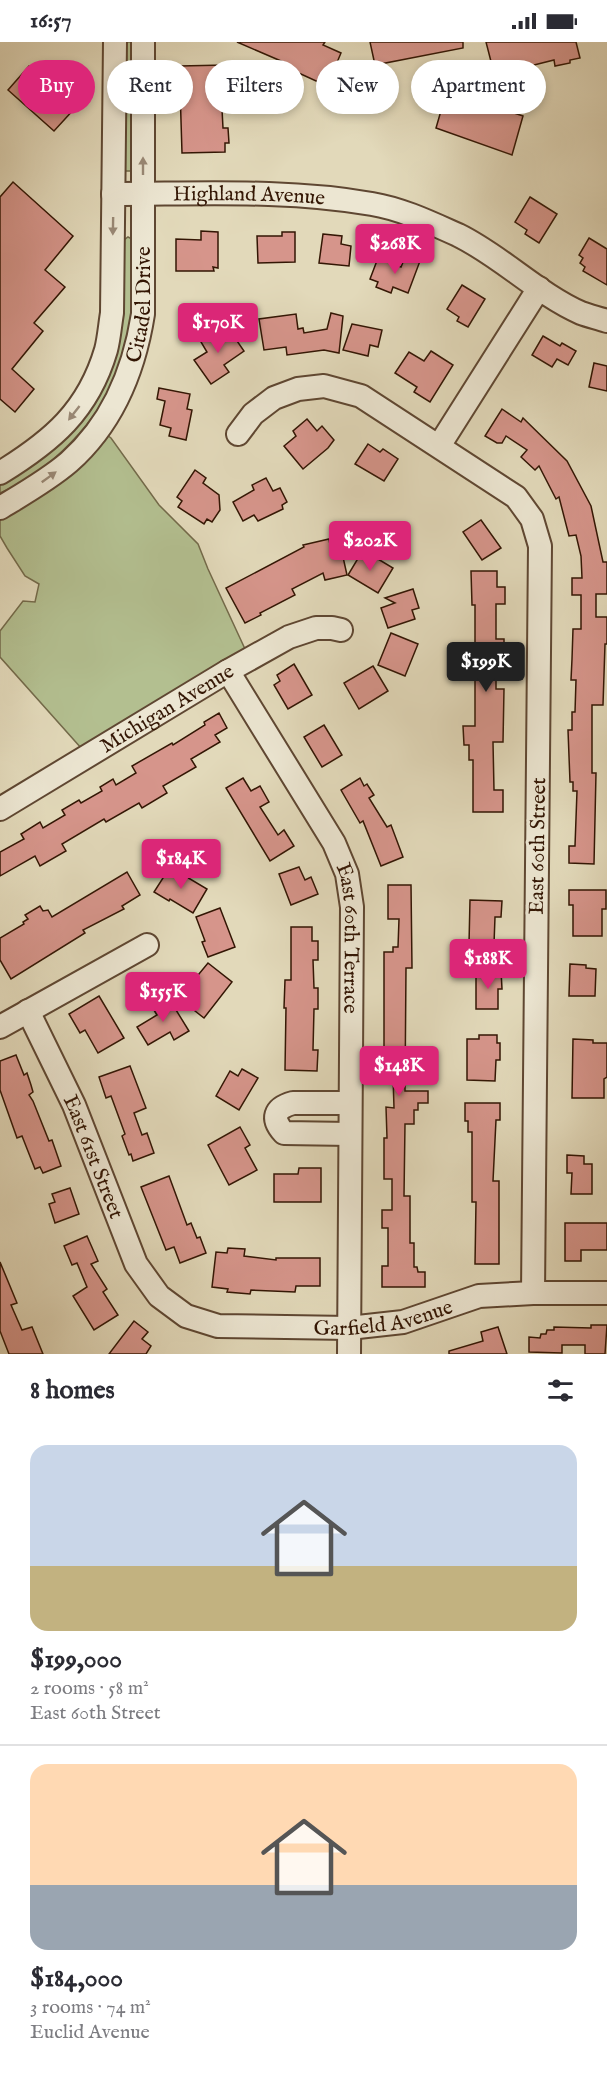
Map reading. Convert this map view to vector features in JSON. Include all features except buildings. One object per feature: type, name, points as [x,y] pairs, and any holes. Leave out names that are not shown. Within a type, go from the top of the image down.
[{"type":"street","name":"Citadel Drive","points":[[0,473],[32,453],[61,429],[87,395],[106,349],[112,314],[115,42]]},
{"type":"street","name":"Citadel Drive","points":[[0,508],[44,481],[68,463],[90,441],[119,398],[138,348],[143,314],[143,42]]},
{"type":"street","name":"Highland Avenue","points":[[113,194],[304,195],[374,204],[414,216],[458,236],[500,260],[539,288],[580,312],[607,321]]},
{"type":"street","points":[[439,446],[539,288]]},
{"type":"street","name":"East 60th Street","points":[[238,434],[253,414],[274,398],[298,389],[324,386],[361,396],[516,497],[532,519],[540,546],[533,1293]]},
{"type":"street","name":"Michigan Avenue","points":[[0,809],[228,671],[289,637],[316,628],[341,630]]},
{"type":"street","name":"East 60th Terrace","points":[[228,671],[334,843],[347,874],[352,907],[350,1134]]},
{"type":"street","points":[[0,1027],[147,945]]},
{"type":"street","name":"East 61st Street","points":[[28,1011],[74,1105],[136,1264],[162,1299]]},
{"type":"street","points":[[349,1354],[350,1134],[284,1133],[278,1127],[276,1119],[278,1110],[284,1105],[293,1103],[350,1103]]},
{"type":"street","name":"Garfield Avenue","points":[[162,1299],[186,1316],[218,1326],[349,1328],[403,1322],[479,1296],[607,1293]]},
{"type":"green space","points":[[123,42],[135,42],[135,60],[123,60]]},
{"type":"green space","points":[[124,114],[134,114],[134,167],[131,171],[124,171]]},
{"type":"green space","points":[[128,237],[132,239],[134,245],[130,323],[124,354],[110,388],[86,425],[55,458],[19,484],[0,493],[0,482],[78,418],[124,240]]},
{"type":"green space","points":[[104,433],[111,438],[159,505],[198,544],[245,649],[82,749],[0,657],[0,631],[23,601],[35,602],[39,584],[25,576],[7,548],[0,536],[0,519]]}]
